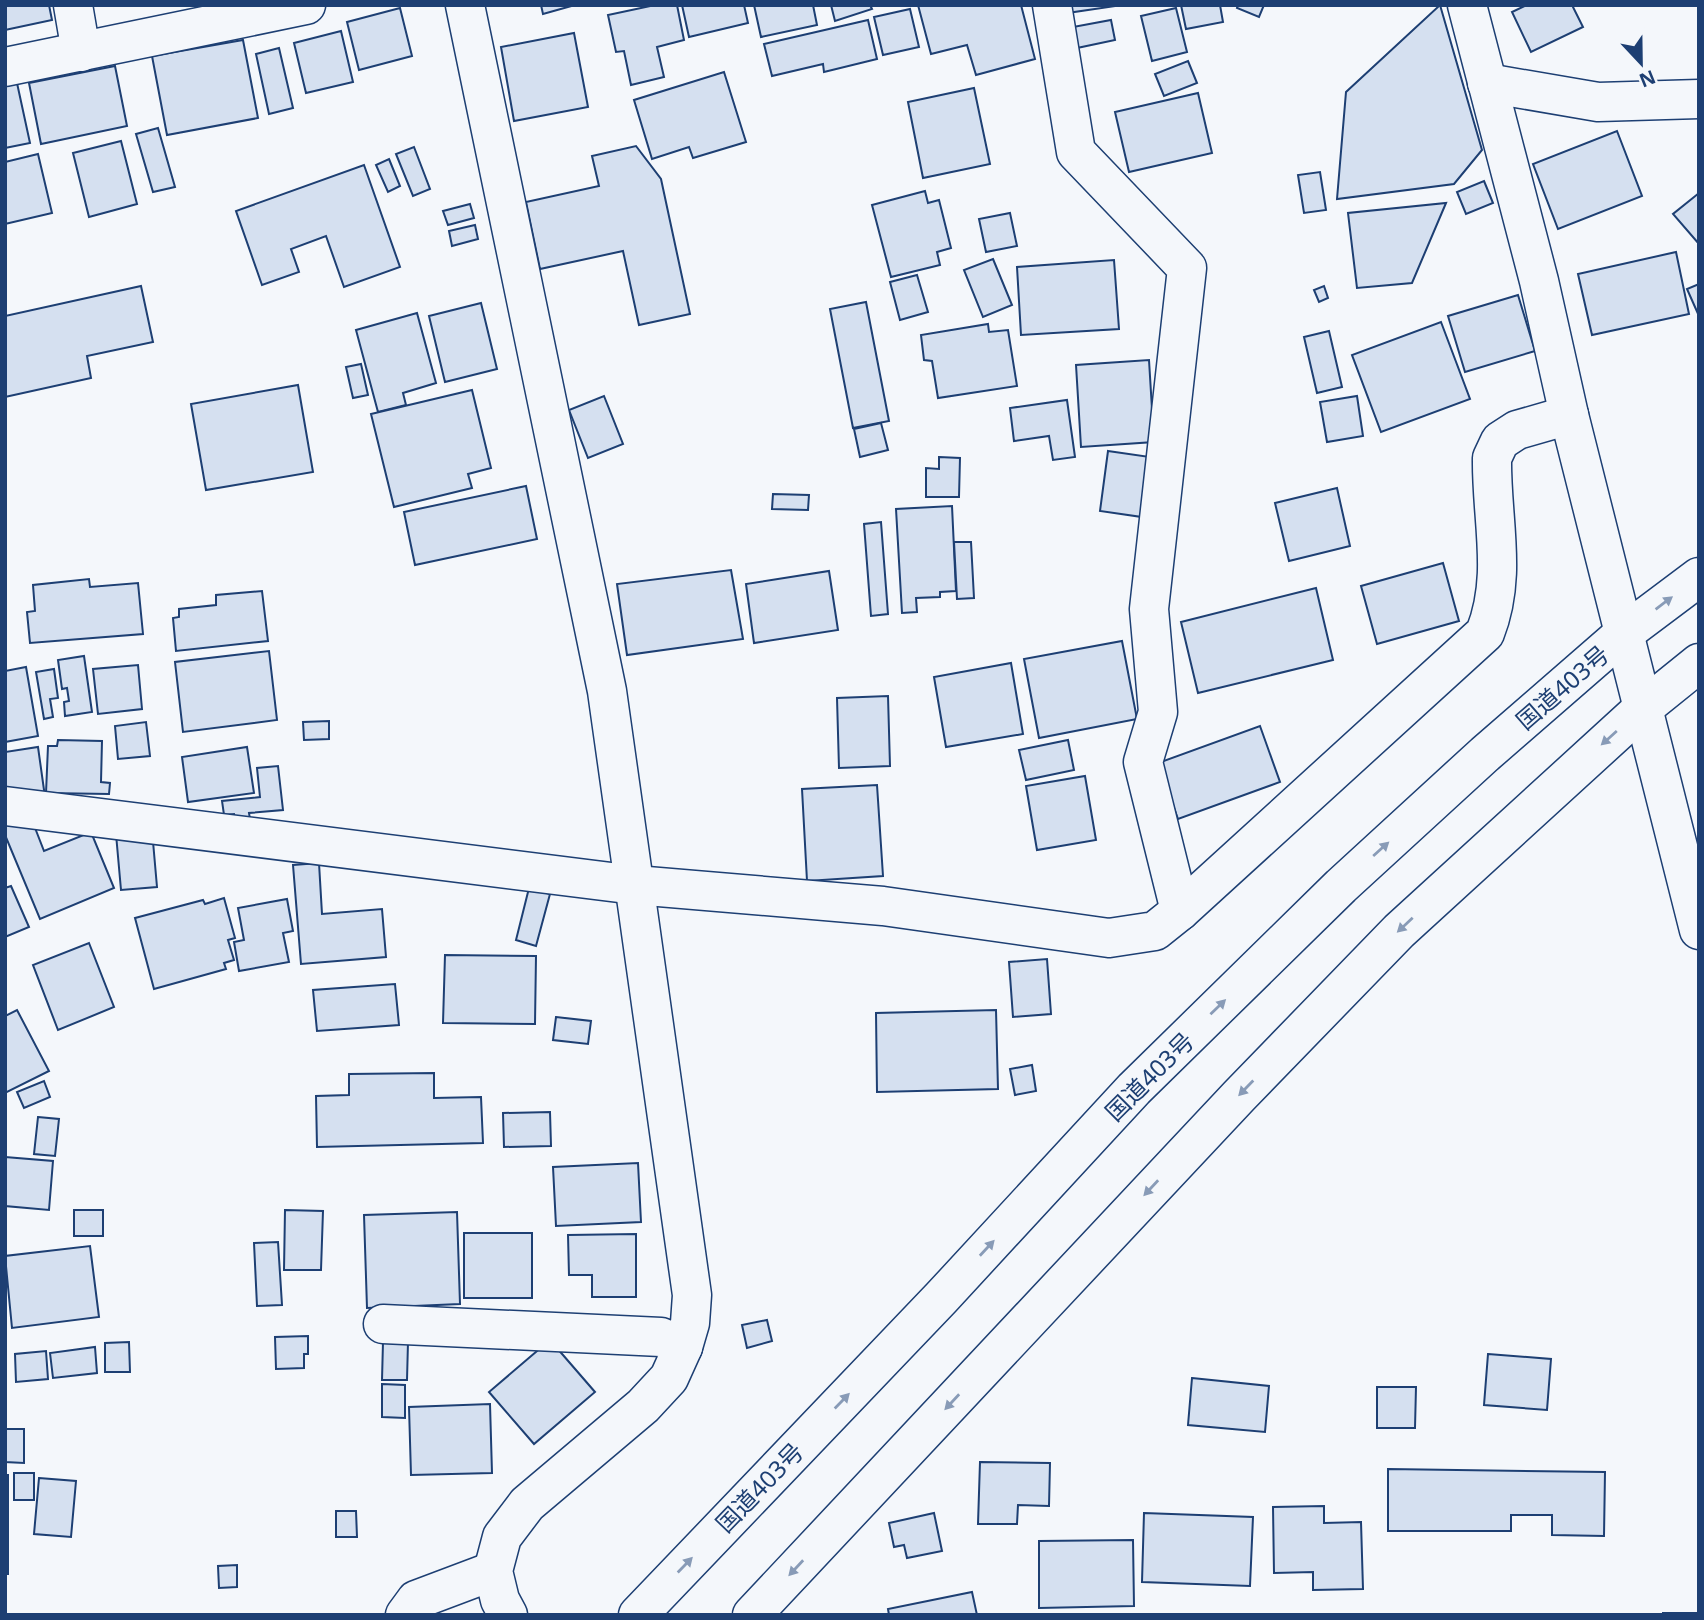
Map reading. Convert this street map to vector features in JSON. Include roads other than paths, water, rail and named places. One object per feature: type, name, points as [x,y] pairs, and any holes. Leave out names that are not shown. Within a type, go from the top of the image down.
[{"type":"main road","points":[[72,5],[81,52]]},
{"type":"main road","points":[[5,67],[306,5]]},
{"type":"main road","points":[[465,5],[607,691],[692,1295],[690,1323],[683,1348],[669,1378],[643,1406],[527,1504],[502,1537],[493,1572],[500,1600],[508,1615]]},
{"type":"main road","points":[[1052,5],[1076,152],[1187,268],[1149,609],[1158,712],[1143,762],[1180,911]]},
{"type":"main road","points":[[1467,5],[1539,281],[1569,415],[1699,930]]},
{"type":"main road","points":[[1487,83],[1598,102],[1699,99]]},
{"type":"main road","points":[[5,806],[635,885],[883,906],[1109,938],[1155,930],[1180,911],[1485,633],[1494,612],[1499,582],[1492,458],[1500,441],[1517,430],[1569,415]]},
{"type":"main road","name":"国道403号","points":[[638,1615],[941,1298],[1134,1089],[1341,886],[1485,754],[1623,634],[1699,576]]},
{"type":"main road","points":[[752,1615],[1222,1113],[1399,930],[1642,709],[1699,663]]},
{"type":"main road","points":[[383,1324],[661,1338],[683,1348]]},
{"type":"main road","points":[[405,1615],[416,1600],[493,1572]]}]
